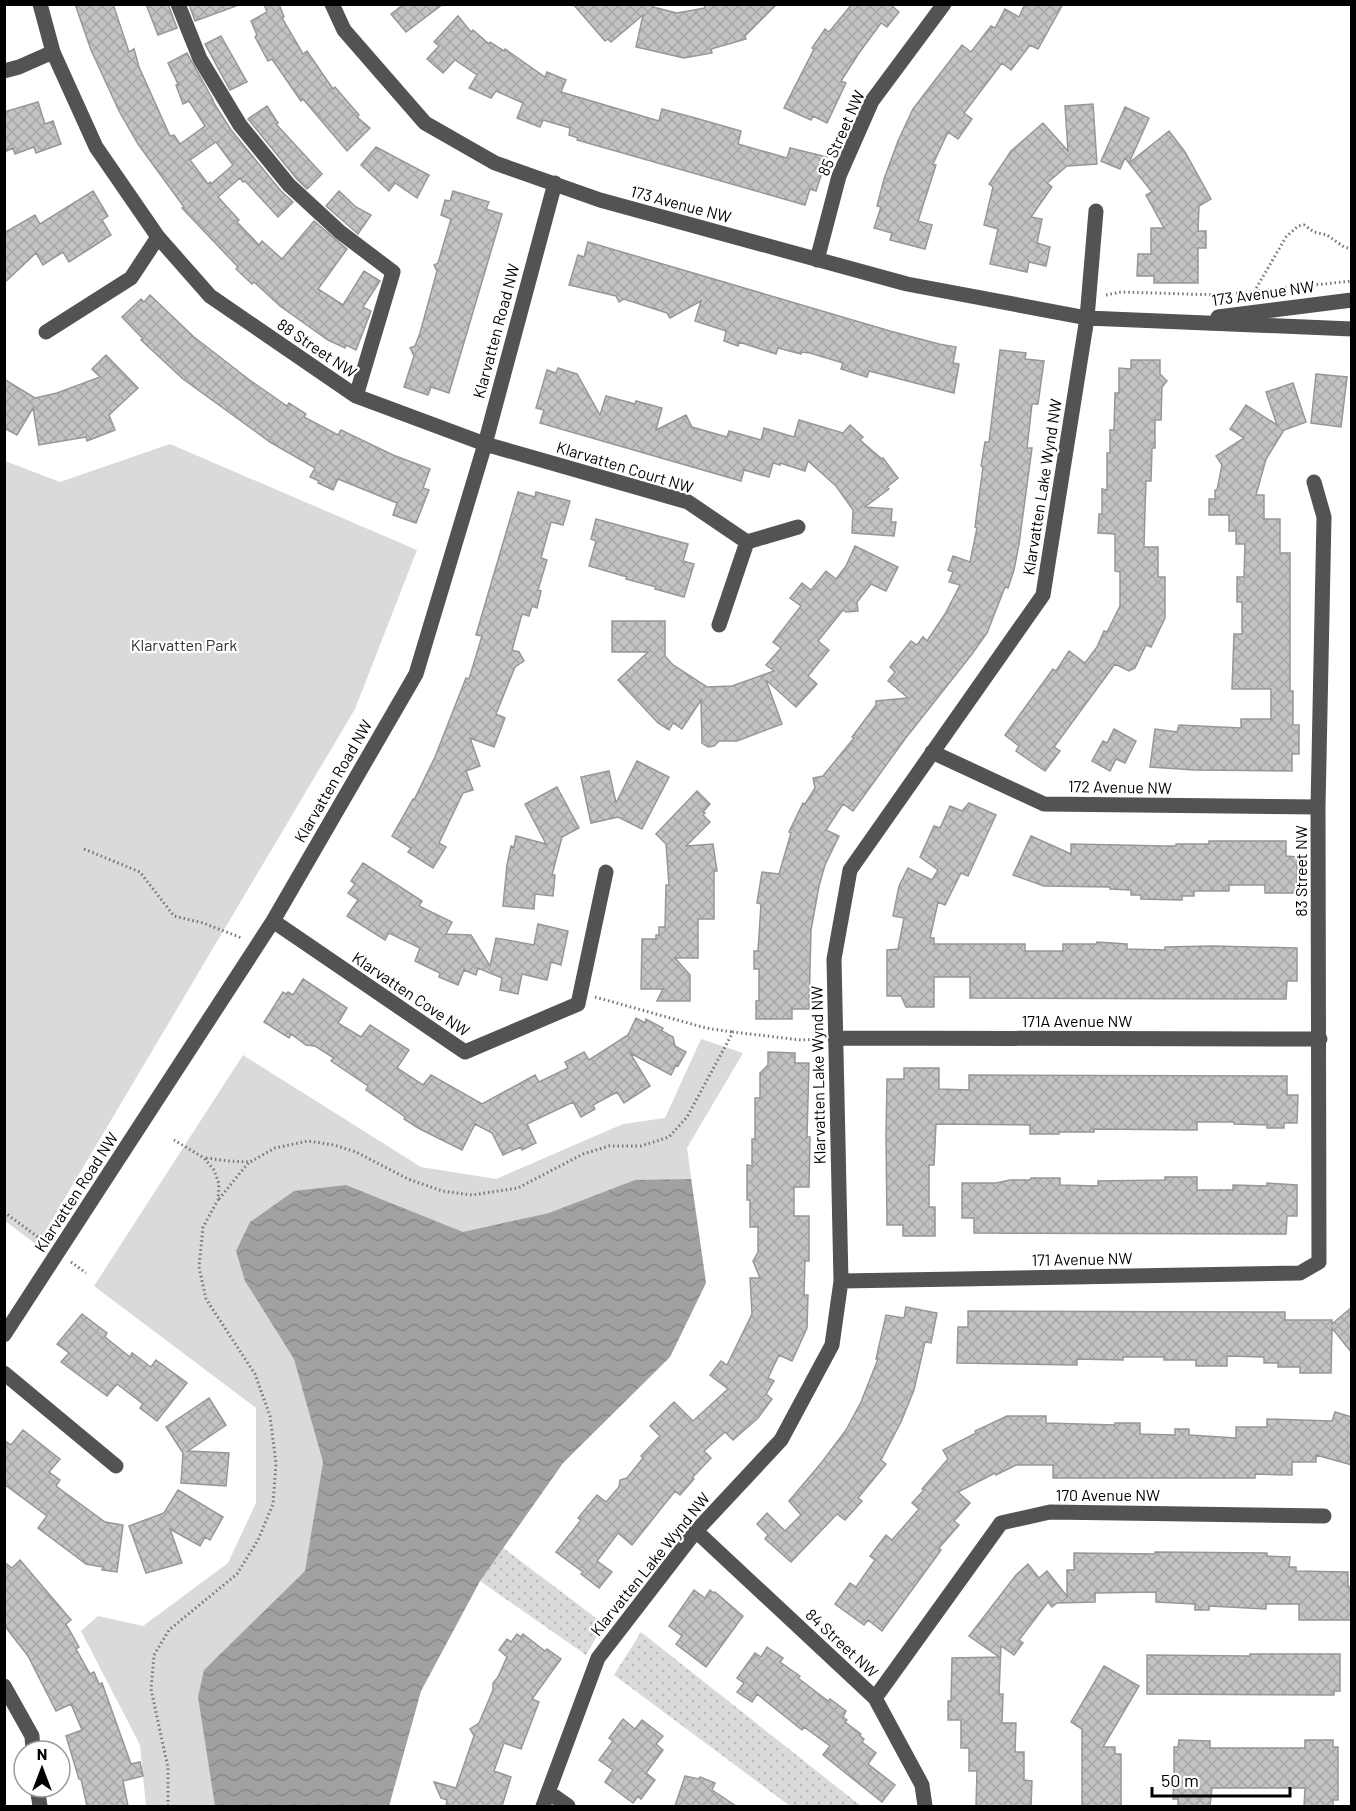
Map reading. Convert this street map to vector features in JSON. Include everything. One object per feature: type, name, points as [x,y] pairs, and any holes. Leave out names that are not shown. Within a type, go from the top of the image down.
[{"type":"street","name":"88 Street NW","points":[[39,4],[53,52],[96,147],[158,237],[210,296],[356,396],[484,444]]},
{"type":"street","points":[[178,4],[200,59],[240,125],[289,185],[340,231],[393,272],[356,396]]},
{"type":"street","name":"173 Avenue NW","points":[[332,4],[344,30],[425,123],[495,163],[600,200],[907,284],[1087,318],[1352,329]]},
{"type":"street","name":"85 Street NW","points":[[817,260],[839,176],[872,101],[944,4]]},
{"type":"street","points":[[4,71],[53,52]]},
{"type":"street","name":"Klarvatten Road NW","points":[[4,1335],[273,921],[416,674],[484,444],[555,183]]},
{"type":"street","points":[[1087,318],[1096,211]]},
{"type":"street","points":[[46,332],[131,278],[158,237]]},
{"type":"street","name":"173 Avenue NW","points":[[1179,323],[1352,300]]},
{"type":"street","name":"Klarvatten Lake Wynd NW","points":[[546,1799],[598,1658],[696,1531],[781,1440],[832,1345],[841,1281],[834,959],[850,870],[1043,595],[1087,318]]},
{"type":"street","name":"Klarvatten Court NW","points":[[484,444],[687,502],[747,542]]},
{"type":"street","name":"83 Street NW","points":[[1314,482],[1324,517],[1318,807],[1319,1262]]},
{"type":"street","points":[[719,625],[747,542],[798,527]]},
{"type":"street","name":"172 Avenue NW","points":[[933,752],[1044,804],[1318,807]]},
{"type":"street","points":[[580,993],[606,872]]},
{"type":"street","name":"Klarvatten Cove NW","points":[[273,921],[465,1052],[578,1004],[580,993]]},
{"type":"street","name":"171A Avenue NW","points":[[835,1038],[1320,1039]]},
{"type":"street","name":"171 Avenue NW","points":[[841,1281],[1300,1274],[1319,1262]]},
{"type":"street","points":[[4,1373],[116,1466]]},
{"type":"street","name":"170 Avenue NW","points":[[875,1698],[1001,1522],[1050,1512],[1324,1515]]},
{"type":"street","name":"84 Street NW","points":[[696,1531],[875,1698],[922,1785],[925,1806]]},
{"type":"street","points":[[4,1686],[32,1739]]},
{"type":"street","points":[[546,1799],[568,1806]]},
{"type":"path","points":[[1254,292],[1286,237],[1298,226],[1304,225],[1352,249]]},
{"type":"path","points":[[1090,293],[1220,295],[1352,281]]},
{"type":"path","points":[[84,849],[140,872],[174,916],[203,923],[258,944]]},
{"type":"path","points":[[580,993],[706,1028],[801,1040],[835,1038]]},
{"type":"path","points":[[168,1806],[168,1768],[151,1689],[154,1655],[169,1630],[237,1574],[258,1540],[273,1504],[274,1494],[276,1463],[270,1416],[255,1374],[206,1299],[199,1267],[203,1227],[218,1200],[250,1162],[275,1148],[308,1141],[334,1145],[356,1152],[408,1179],[442,1191],[472,1195],[518,1188],[583,1154],[609,1146],[641,1146],[669,1137],[687,1117],[733,1032]]},
{"type":"path","points":[[174,1140],[204,1158],[214,1170],[219,1184],[218,1200]]},
{"type":"path","points":[[204,1158],[250,1162]]},
{"type":"green space","name":"Klarvatten Park","points":[[170,444],[417,550],[355,709],[37,1245],[4,1220],[5,461],[60,482]]},
{"type":"green space","points":[[701,1039],[743,1053],[687,1148],[706,1283],[670,1357],[563,1463],[480,1581],[421,1691],[389,1806],[146,1806],[140,1745],[81,1631],[98,1616],[143,1626],[228,1563],[256,1503],[256,1408],[94,1286],[243,1055],[421,1167],[496,1179],[623,1124],[665,1118]]},
{"type":"green space","points":[[502,1547],[604,1624],[586,1655],[480,1581]]},
{"type":"green space","points":[[641,1632],[861,1806],[790,1806],[614,1675]]},
{"type":"water","points":[[691,1179],[706,1283],[670,1357],[563,1463],[480,1581],[421,1691],[389,1806],[215,1806],[198,1697],[204,1670],[305,1571],[323,1462],[294,1359],[245,1281],[236,1251],[250,1222],[294,1191],[346,1185],[463,1232],[549,1213],[635,1180]]},
{"type":"building","points":[[75,4],[113,4],[129,52],[134,49],[139,67],[170,136],[174,135],[180,144],[205,126],[189,101],[183,104],[176,85],[178,84],[168,63],[187,53],[231,130],[281,191],[293,202],[278,217],[240,178],[218,197],[239,220],[237,222],[259,245],[262,241],[282,259],[314,221],[347,249],[318,289],[343,305],[364,271],[380,281],[363,307],[371,311],[356,350],[346,345],[345,348],[328,340],[280,306],[254,282],[252,284],[182,208],[184,207],[138,144],[119,111],[91,50]],"holes":[[[216,142],[233,165],[211,184],[210,182],[208,184],[190,160]]]},
{"type":"building","points":[[146,4],[168,4],[177,28],[158,35]]},
{"type":"building","points":[[189,4],[236,4],[236,6],[195,21]]},
{"type":"building","points":[[264,4],[279,4],[284,17],[282,18],[303,54],[307,51],[333,89],[335,87],[359,115],[357,117],[370,128],[347,151],[303,99],[301,101],[272,59],[268,61],[255,37],[257,35],[251,21],[267,12]]},
{"type":"building","points":[[404,4],[443,4],[406,32],[391,14]]},
{"type":"building","points":[[573,4],[656,4],[653,7],[677,13],[705,8],[704,4],[777,4],[745,36],[746,39],[711,49],[712,53],[684,58],[636,47],[643,15],[611,42],[608,39],[605,41]]},
{"type":"building","points":[[852,4],[890,4],[899,12],[887,27],[881,23],[859,53],[841,81],[846,83],[827,123],[813,116],[811,120],[784,108],[814,49],[812,48],[825,29],[829,32]]},
{"type":"building","points":[[1025,4],[1063,4],[1038,49],[1030,45],[1011,70],[1002,63],[964,113],[972,119],[958,139],[948,132],[933,164],[936,165],[918,221],[932,225],[925,249],[890,240],[892,233],[874,228],[881,207],[877,206],[898,141],[913,109],[962,45],[971,52],[991,26],[995,28],[1005,9],[1019,17]]},
{"type":"building","points":[[458,16],[471,32],[473,30],[489,44],[490,42],[504,51],[505,49],[545,77],[547,72],[566,80],[561,92],[659,121],[662,109],[741,131],[738,144],[787,158],[790,148],[827,157],[816,191],[810,189],[805,205],[577,140],[578,138],[569,135],[570,128],[543,120],[540,127],[517,118],[523,103],[496,91],[491,98],[469,88],[477,75],[455,60],[443,73],[427,59],[439,46],[434,42]]},
{"type":"building","points":[[221,36],[247,82],[230,90],[205,44]]},
{"type":"building","points":[[38,102],[45,124],[53,121],[61,144],[36,153],[34,147],[15,154],[13,148],[4,152],[4,112]]},
{"type":"building","points":[[1093,104],[1097,164],[1067,166],[1047,183],[1052,187],[1031,217],[1042,219],[1037,243],[1050,247],[1046,266],[1029,262],[1027,272],[990,264],[998,229],[984,225],[993,187],[989,184],[1011,151],[1043,123],[1068,151],[1065,106]]},
{"type":"building","points":[[267,106],[278,123],[276,124],[322,174],[307,189],[248,119]]},
{"type":"building","points":[[1125,107],[1149,118],[1129,163],[1169,131],[1185,152],[1211,199],[1199,206],[1198,231],[1206,231],[1206,248],[1198,248],[1198,283],[1154,283],[1154,276],[1137,276],[1138,254],[1151,254],[1151,228],[1164,228],[1146,195],[1152,192],[1125,158],[1120,169],[1101,161]]},
{"type":"building","points":[[376,147],[429,175],[417,198],[395,183],[389,191],[361,165]]},
{"type":"building","points":[[93,191],[108,216],[102,220],[111,235],[69,262],[63,252],[43,265],[36,253],[4,283],[4,233],[35,215],[40,224]]},
{"type":"building","points":[[339,191],[356,207],[371,215],[358,234],[326,206]]},
{"type":"building","points":[[453,191],[489,202],[486,209],[502,214],[449,393],[431,387],[428,395],[404,387],[414,356],[410,348],[415,346],[420,333],[437,271],[434,265],[438,263],[451,219],[441,215],[445,200],[450,201]]},
{"type":"building","points":[[588,242],[890,331],[956,347],[953,363],[959,364],[954,393],[869,371],[867,377],[841,369],[843,363],[810,353],[801,352],[801,354],[778,348],[776,354],[739,342],[738,346],[724,341],[726,331],[695,321],[701,301],[670,318],[667,313],[624,299],[619,302],[616,296],[569,285],[578,255],[584,257]]},
{"type":"building","points":[[150,295],[194,337],[287,406],[289,403],[306,414],[304,417],[338,435],[341,430],[393,455],[430,469],[423,488],[429,490],[416,523],[393,515],[397,503],[338,479],[333,490],[318,483],[319,481],[310,477],[315,468],[270,442],[183,379],[141,340],[143,339],[122,317],[141,299],[144,302]]},
{"type":"building","points":[[1000,350],[1026,353],[1025,359],[1044,361],[1038,404],[1032,404],[1027,448],[1032,448],[1019,544],[1008,588],[1005,587],[987,633],[972,654],[905,739],[853,811],[843,804],[826,830],[839,836],[825,865],[811,930],[809,1009],[792,1009],[792,1019],[756,1019],[756,1001],[759,1001],[759,969],[754,969],[754,951],[758,951],[761,904],[757,903],[762,872],[779,874],[791,833],[789,832],[803,803],[805,804],[815,788],[813,778],[823,776],[854,738],[852,737],[876,705],[876,701],[908,698],[888,681],[895,672],[890,667],[911,641],[917,645],[923,637],[927,641],[945,614],[960,585],[949,582],[953,572],[948,570],[953,556],[970,562],[977,528],[975,527],[983,467],[981,466],[985,442],[989,442]]},
{"type":"building","points":[[106,355],[138,388],[109,415],[115,430],[87,441],[86,437],[39,445],[33,408],[17,435],[4,428],[4,379],[35,398],[57,393],[100,377],[92,369]]},
{"type":"building","points":[[1131,360],[1160,360],[1160,374],[1167,381],[1162,387],[1161,420],[1155,420],[1155,448],[1152,448],[1151,481],[1146,481],[1144,547],[1158,547],[1158,577],[1165,577],[1165,618],[1151,647],[1146,645],[1135,668],[1129,671],[1115,664],[1054,747],[1060,751],[1045,771],[1016,751],[1019,746],[1005,735],[1053,669],[1056,671],[1069,651],[1085,663],[1097,647],[1104,631],[1107,632],[1120,606],[1120,572],[1115,571],[1115,534],[1098,533],[1099,514],[1102,514],[1102,489],[1107,490],[1107,453],[1110,453],[1110,430],[1114,430],[1115,393],[1119,393],[1119,368],[1131,369]]},
{"type":"building","points":[[558,368],[577,374],[600,415],[606,396],[662,408],[656,430],[686,415],[692,427],[727,437],[729,431],[761,440],[764,428],[794,437],[799,420],[843,433],[850,425],[863,437],[860,440],[883,458],[898,478],[887,487],[889,489],[865,507],[892,509],[891,522],[896,522],[894,536],[852,533],[853,510],[836,486],[808,461],[805,471],[773,463],[769,477],[744,470],[741,481],[540,423],[544,410],[536,408],[547,370],[556,373]]},
{"type":"building","points":[[1316,374],[1347,377],[1341,427],[1311,423]]},
{"type":"building","points":[[1293,383],[1306,422],[1284,430],[1266,459],[1256,495],[1264,495],[1264,519],[1280,519],[1280,553],[1290,553],[1290,691],[1293,691],[1293,725],[1299,725],[1299,754],[1292,754],[1292,771],[1150,767],[1155,729],[1177,732],[1179,725],[1241,728],[1241,719],[1271,719],[1271,689],[1232,689],[1234,634],[1242,634],[1242,602],[1237,602],[1237,577],[1244,577],[1245,544],[1236,544],[1236,531],[1229,531],[1229,515],[1209,515],[1209,499],[1215,499],[1215,490],[1217,490],[1222,465],[1216,456],[1244,438],[1230,429],[1246,405],[1277,425],[1266,392]]},
{"type":"building","points":[[518,492],[535,497],[536,492],[570,501],[563,525],[551,522],[541,558],[547,560],[538,590],[541,591],[537,608],[532,606],[529,616],[522,614],[512,650],[519,652],[524,661],[515,667],[496,714],[505,718],[494,747],[470,738],[480,766],[466,771],[473,790],[463,793],[439,843],[446,847],[433,868],[408,852],[411,848],[392,836],[414,800],[435,757],[466,678],[469,679],[482,636],[476,635]]},
{"type":"building","points":[[596,519],[688,544],[683,561],[694,564],[684,597],[589,566],[596,541],[591,539]]},
{"type":"building","points":[[855,546],[898,567],[886,591],[871,584],[857,602],[858,611],[843,610],[818,641],[829,650],[808,676],[817,684],[796,707],[766,680],[782,724],[737,741],[719,741],[714,746],[708,747],[702,743],[701,700],[682,729],[673,723],[669,730],[658,723],[618,680],[648,652],[612,652],[612,621],[665,621],[665,656],[673,665],[707,687],[732,686],[774,671],[766,665],[781,648],[773,642],[801,606],[790,598],[802,583],[811,590],[826,571],[836,579],[846,566]]},
{"type":"building","points":[[1114,729],[1136,741],[1125,763],[1116,759],[1110,771],[1092,761],[1103,741],[1107,743]]},
{"type":"building","points":[[637,761],[669,777],[642,829],[618,817],[591,823],[581,777],[609,771],[616,803]]},
{"type":"building","points":[[557,787],[579,828],[562,837],[552,875],[555,875],[553,896],[535,894],[534,909],[503,906],[507,865],[511,846],[514,847],[516,836],[546,844],[525,804]]},
{"type":"building","points":[[697,791],[710,804],[703,815],[710,822],[686,846],[713,844],[717,871],[714,871],[714,919],[698,919],[698,958],[675,958],[690,975],[690,1001],[657,1001],[663,989],[641,989],[642,939],[656,939],[656,935],[659,935],[659,927],[665,927],[666,885],[669,885],[666,844],[656,834]]},
{"type":"building","points":[[969,803],[996,815],[968,876],[961,873],[945,905],[938,902],[930,938],[934,938],[934,944],[1025,944],[1025,951],[1063,951],[1063,944],[1097,944],[1097,942],[1127,944],[1127,949],[1165,950],[1165,947],[1213,946],[1297,948],[1297,981],[1287,981],[1286,999],[970,998],[970,977],[934,977],[934,1007],[906,1007],[901,996],[887,996],[887,950],[898,949],[904,918],[893,916],[899,886],[908,868],[932,880],[938,870],[920,857],[934,826],[940,828],[950,806],[962,811]]},
{"type":"building","points":[[1031,836],[1071,854],[1071,844],[1176,846],[1176,844],[1209,844],[1209,841],[1286,841],[1286,856],[1297,857],[1297,893],[1265,893],[1265,885],[1229,885],[1229,891],[1194,891],[1194,896],[1182,896],[1182,900],[1141,899],[1141,895],[1131,895],[1131,890],[1110,889],[1110,887],[1044,886],[1013,875]]},
{"type":"building","points":[[363,863],[422,901],[419,906],[452,922],[446,934],[471,935],[490,966],[496,938],[534,945],[538,924],[568,931],[561,965],[551,962],[547,980],[522,974],[518,994],[500,990],[502,978],[478,968],[476,975],[464,970],[458,985],[439,977],[440,973],[415,961],[420,948],[389,933],[385,940],[347,916],[358,900],[348,893],[355,884],[351,881]]},
{"type":"building","points":[[303,979],[347,1008],[338,1023],[361,1037],[370,1025],[409,1050],[397,1068],[423,1085],[431,1075],[482,1104],[535,1075],[539,1082],[568,1068],[565,1062],[584,1052],[589,1060],[628,1035],[636,1018],[645,1023],[646,1019],[663,1028],[662,1031],[673,1037],[675,1046],[686,1052],[671,1075],[630,1053],[650,1086],[624,1103],[617,1092],[593,1105],[595,1109],[581,1117],[573,1102],[527,1124],[536,1143],[522,1150],[521,1147],[503,1155],[492,1133],[475,1124],[462,1150],[404,1119],[405,1117],[366,1090],[368,1086],[331,1061],[334,1058],[315,1046],[306,1045],[291,1034],[289,1038],[264,1022],[283,992],[293,995]]},
{"type":"building","points":[[768,1052],[795,1053],[795,1063],[809,1063],[807,1137],[810,1137],[809,1187],[794,1187],[794,1216],[809,1216],[809,1261],[805,1261],[804,1295],[808,1295],[807,1328],[792,1361],[779,1355],[768,1378],[774,1381],[766,1394],[772,1399],[758,1418],[733,1440],[725,1432],[704,1451],[711,1458],[680,1495],[675,1491],[632,1545],[618,1533],[597,1561],[612,1572],[599,1588],[581,1574],[583,1572],[556,1552],[581,1520],[578,1518],[597,1495],[606,1502],[619,1487],[620,1480],[627,1478],[643,1458],[641,1456],[660,1436],[650,1426],[674,1402],[693,1421],[728,1389],[710,1375],[721,1361],[727,1365],[752,1314],[750,1278],[760,1278],[753,1261],[758,1252],[758,1227],[750,1227],[747,1165],[752,1166],[752,1139],[755,1139],[755,1098],[760,1098],[760,1073],[768,1065]]},
{"type":"building","points":[[904,1068],[939,1068],[939,1089],[969,1090],[969,1075],[1287,1076],[1287,1095],[1298,1095],[1297,1123],[1284,1123],[1284,1128],[1267,1128],[1267,1125],[1234,1124],[1234,1122],[1197,1122],[1197,1130],[1094,1129],[1094,1132],[1059,1132],[1059,1134],[1030,1134],[1030,1125],[936,1124],[934,1165],[929,1165],[929,1207],[935,1207],[935,1236],[903,1236],[903,1225],[887,1225],[886,1135],[887,1079],[904,1079]]},
{"type":"building","points":[[1165,1177],[1197,1177],[1197,1190],[1233,1190],[1233,1185],[1267,1186],[1267,1183],[1297,1185],[1297,1216],[1287,1216],[1286,1234],[974,1233],[974,1218],[962,1218],[962,1183],[1060,1178],[1060,1185],[1098,1186],[1098,1181],[1165,1180]]},
{"type":"building","points":[[906,1307],[937,1313],[931,1343],[925,1342],[914,1390],[901,1422],[881,1460],[886,1464],[858,1498],[862,1501],[845,1520],[837,1514],[791,1562],[765,1539],[768,1535],[757,1524],[767,1513],[785,1531],[801,1515],[789,1501],[846,1430],[861,1402],[878,1359],[876,1359],[886,1315],[904,1318]]},
{"type":"building","points":[[1352,1307],[1352,1353],[1332,1328],[1331,1373],[1300,1373],[1300,1367],[1278,1367],[1278,1363],[1264,1363],[1264,1357],[1227,1356],[1227,1366],[1196,1366],[1196,1360],[1164,1360],[1164,1357],[1123,1357],[1123,1360],[1077,1359],[1077,1365],[957,1363],[958,1327],[968,1327],[968,1311],[1285,1312],[1285,1320],[1332,1320],[1332,1324]]},
{"type":"building","points":[[82,1314],[107,1333],[105,1337],[130,1357],[132,1353],[151,1367],[156,1360],[187,1383],[157,1421],[140,1408],[143,1404],[117,1384],[107,1396],[61,1362],[69,1353],[57,1344]]},
{"type":"building","points":[[209,1398],[226,1425],[188,1451],[229,1453],[226,1486],[181,1483],[183,1453],[166,1427]]},
{"type":"building","points":[[1335,1412],[1352,1417],[1352,1465],[1316,1455],[1316,1462],[1292,1462],[1292,1475],[1255,1474],[1255,1478],[1053,1478],[1053,1465],[1016,1465],[996,1475],[995,1473],[958,1492],[970,1503],[954,1521],[959,1525],[939,1548],[941,1550],[882,1631],[868,1620],[864,1625],[835,1604],[850,1583],[856,1587],[875,1560],[870,1556],[886,1535],[892,1540],[919,1509],[912,1503],[948,1459],[943,1450],[1007,1416],[1046,1416],[1046,1423],[1115,1425],[1115,1423],[1140,1423],[1140,1434],[1175,1435],[1175,1429],[1189,1429],[1189,1435],[1236,1438],[1236,1427],[1267,1427],[1267,1419],[1332,1421]]},
{"type":"building","points":[[23,1430],[60,1459],[49,1472],[60,1480],[56,1486],[105,1522],[123,1525],[117,1572],[102,1570],[103,1567],[86,1564],[38,1528],[47,1516],[4,1484],[4,1440],[11,1445]]},
{"type":"building","points":[[178,1490],[223,1517],[210,1540],[205,1537],[200,1546],[170,1529],[182,1563],[146,1573],[129,1526],[164,1513]]},
{"type":"building","points":[[1155,1552],[1267,1553],[1267,1556],[1290,1557],[1289,1567],[1296,1567],[1296,1571],[1348,1572],[1348,1587],[1352,1587],[1352,1620],[1299,1620],[1299,1604],[1266,1604],[1266,1609],[1209,1606],[1209,1610],[1195,1610],[1195,1604],[1156,1602],[1156,1592],[1095,1593],[1095,1602],[1057,1603],[1052,1607],[1048,1602],[1019,1640],[1023,1643],[1014,1655],[1001,1646],[999,1694],[1003,1694],[1002,1723],[1016,1723],[1015,1752],[1024,1752],[1024,1780],[1032,1781],[1031,1806],[976,1806],[977,1771],[969,1771],[969,1748],[961,1748],[961,1720],[948,1720],[952,1658],[999,1657],[969,1636],[1016,1575],[1028,1564],[1039,1578],[1047,1571],[1067,1596],[1067,1570],[1074,1570],[1074,1553],[1155,1554]]},
{"type":"building","points":[[20,1560],[71,1620],[66,1624],[79,1647],[76,1649],[90,1674],[94,1672],[99,1684],[102,1683],[131,1764],[140,1762],[143,1776],[123,1781],[128,1806],[87,1806],[81,1779],[79,1779],[72,1756],[72,1739],[67,1739],[66,1736],[82,1730],[71,1704],[56,1711],[28,1656],[4,1625],[4,1562],[12,1568]]},
{"type":"building","points":[[694,1590],[705,1598],[710,1590],[715,1592],[743,1616],[706,1667],[676,1644],[682,1636],[669,1626]]},
{"type":"building","points":[[517,1634],[521,1637],[523,1634],[545,1651],[547,1649],[561,1659],[532,1699],[539,1702],[521,1749],[504,1743],[494,1771],[511,1777],[502,1806],[446,1806],[447,1800],[441,1798],[434,1782],[456,1788],[474,1736],[470,1729],[479,1723],[493,1690],[493,1683],[507,1657],[499,1650],[507,1639],[511,1642]]},
{"type":"building","points":[[767,1647],[783,1658],[780,1662],[800,1676],[798,1678],[828,1701],[830,1699],[846,1711],[843,1717],[847,1720],[845,1722],[861,1734],[860,1736],[864,1739],[862,1742],[876,1753],[868,1764],[895,1785],[882,1802],[823,1755],[830,1746],[804,1727],[802,1730],[757,1694],[752,1702],[737,1692],[744,1683],[737,1678],[755,1653],[761,1657]]},
{"type":"building","points":[[1250,1654],[1340,1654],[1340,1691],[1334,1691],[1334,1695],[1147,1694],[1147,1655],[1250,1656]]},
{"type":"building","points":[[1104,1666],[1139,1686],[1103,1747],[1115,1747],[1115,1754],[1121,1754],[1121,1806],[1082,1806],[1082,1729],[1071,1722]]},
{"type":"building","points":[[623,1719],[635,1729],[642,1720],[663,1736],[656,1744],[663,1750],[646,1773],[655,1780],[641,1799],[638,1796],[633,1803],[605,1782],[613,1770],[599,1760],[613,1741],[609,1738]]},
{"type":"building","points":[[1179,1740],[1210,1741],[1210,1748],[1305,1748],[1305,1740],[1333,1740],[1333,1747],[1338,1747],[1338,1800],[1333,1800],[1333,1806],[1304,1806],[1305,1788],[1212,1788],[1210,1806],[1178,1806],[1178,1799],[1173,1799],[1174,1747],[1178,1747]]},
{"type":"building","points":[[685,1776],[699,1779],[700,1777],[715,1783],[712,1790],[736,1806],[675,1806]]}]
